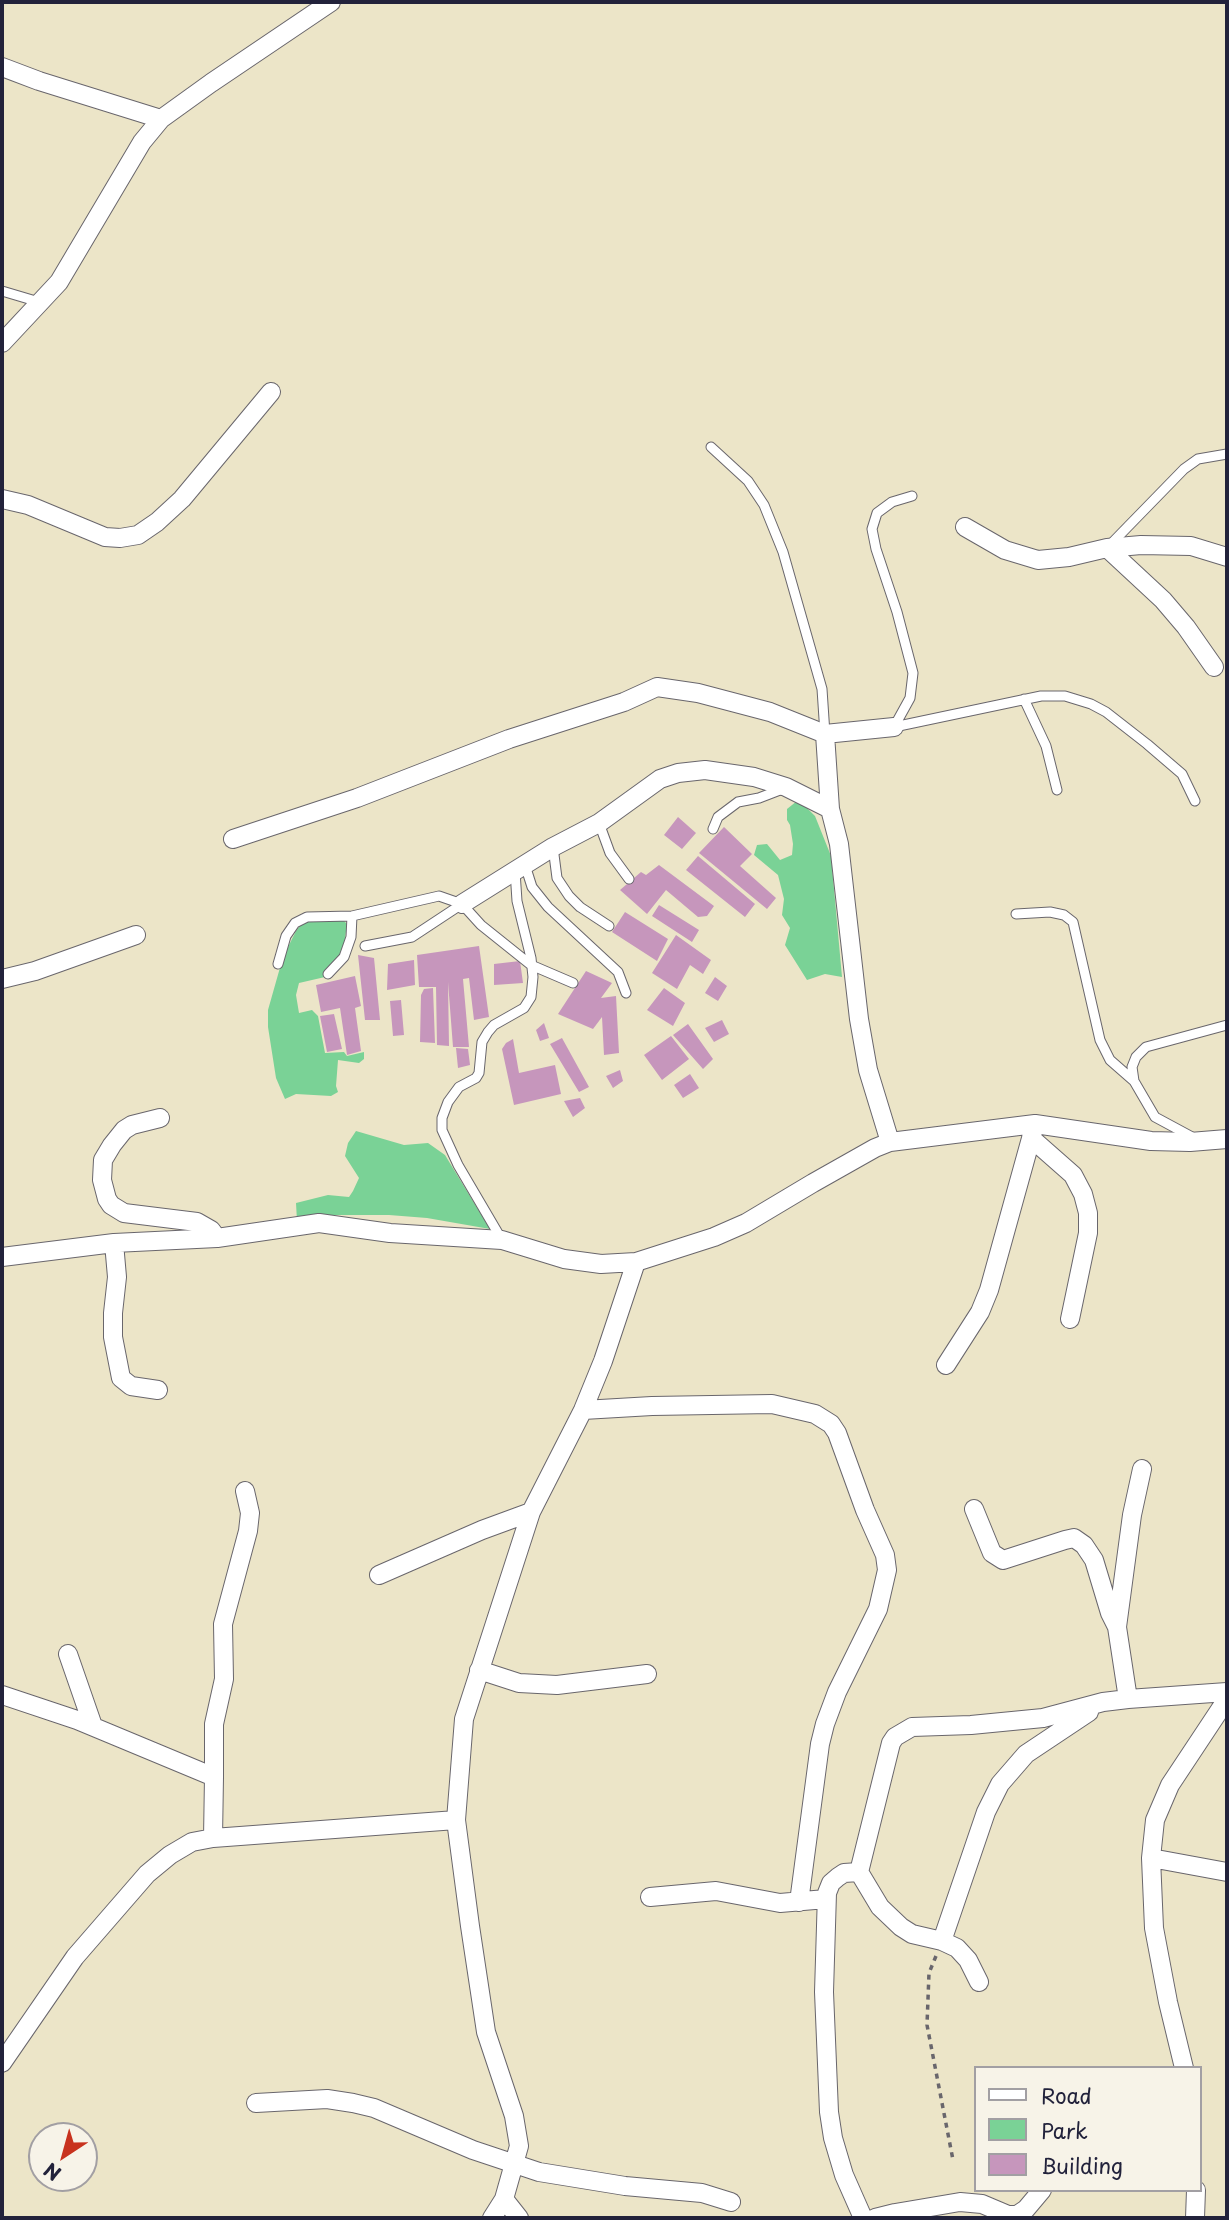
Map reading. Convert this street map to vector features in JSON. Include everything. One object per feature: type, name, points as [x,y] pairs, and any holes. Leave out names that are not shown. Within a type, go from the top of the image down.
[{"type":"street","points":[[2,342],[59,282],[142,142],[161,119],[331,2]]},
{"type":"street","points":[[2,67],[161,119]]},
{"type":"street","points":[[2,499],[28,505],[104,537],[120,538],[138,534],[157,522],[182,499],[271,393]]},
{"type":"street","points":[[965,527],[1005,550],[1038,560],[1141,545],[1191,546],[1227,557]]},
{"type":"street","points":[[1107,548],[1163,600],[1214,667]]},
{"type":"street","points":[[233,839],[357,798],[509,739],[624,702],[657,687],[698,693],[770,712],[825,734],[894,727]]},
{"type":"street","points":[[825,734],[830,810],[839,844],[850,956],[868,1070],[890,1142]]},
{"type":"street","points":[[462,904],[553,847],[598,823],[660,779],[678,773],[705,770],[754,777],[786,787],[830,810]]},
{"type":"street","points":[[2,979],[35,971],[136,935]]},
{"type":"street","points":[[160,1118],[132,1125],[112,1144],[103,1160],[102,1181],[107,1199],[124,1213],[197,1222],[211,1230],[217,1238]]},
{"type":"street","points":[[1033,1131],[1073,1175],[1083,1194],[1088,1213],[1088,1233],[1070,1319]]},
{"type":"street","points":[[946,1365],[980,1311],[989,1290],[1033,1131]]},
{"type":"street","points":[[2,1257],[114,1243],[217,1238],[320,1223],[390,1234],[502,1240],[564,1259],[601,1264],[636,1262],[715,1237],[746,1223],[875,1148],[890,1142],[1033,1131],[1151,1141],[1227,1139]]},
{"type":"street","points":[[114,1243],[117,1277],[113,1337],[121,1378],[131,1385],[158,1390]]},
{"type":"street","points":[[492,2218],[504,2199],[519,2146],[514,2116],[484,2020],[456,1820],[464,1719],[531,1512],[583,1410],[603,1361],[636,1262]]},
{"type":"street","points":[[583,1410],[772,1404],[815,1414],[831,1423],[837,1433],[884,1555],[887,1570],[878,1609],[837,1692],[825,1724],[799,1902]]},
{"type":"street","points":[[1128,1699],[1117,1627],[1132,1515],[1142,1469]]},
{"type":"street","points":[[213,1838],[214,1724],[224,1679],[223,1624],[248,1531],[250,1513],[245,1491]]},
{"type":"street","points":[[974,1509],[992,1553],[1003,1560],[1066,1539],[1074,1538],[1084,1545],[1094,1560],[1117,1627]]},
{"type":"street","points":[[379,1575],[482,1530],[531,1512]]},
{"type":"street","points":[[68,1654],[93,1726]]},
{"type":"street","points":[[479,1670],[519,1683],[557,1685],[647,1674]]},
{"type":"street","points":[[979,1982],[963,1953],[942,1941],[912,1934],[901,1927],[880,1906],[859,1872],[891,1743],[899,1734],[912,1727],[1043,1718],[1103,1702],[1227,1692]]},
{"type":"street","points":[[2,1695],[93,1726],[214,1777]]},
{"type":"street","points":[[1184,2066],[1154,1928],[1152,1858],[1155,1820],[1162,1800],[1227,1699]]},
{"type":"street","points":[[942,1941],[986,1812],[1000,1784],[1026,1754],[1103,1702]]},
{"type":"street","points":[[2,2063],[75,1957],[147,1874],[170,1855],[192,1842],[213,1838],[456,1820]]},
{"type":"street","points":[[1152,1858],[1227,1872]]},
{"type":"street","points":[[859,1872],[844,1873],[838,1877],[831,1883],[826,1899],[824,1992],[829,2112],[833,2138],[844,2175],[863,2218]]},
{"type":"street","points":[[650,1897],[716,1891],[780,1903],[826,1899]]},
{"type":"street","points":[[256,2103],[327,2099],[374,2108],[515,2166],[586,2180],[711,2194],[731,2202]]},
{"type":"street","points":[[875,2218],[960,2202],[982,2204],[1008,2215],[1017,2215],[1040,2192]]},
{"type":"street","points":[[1195,2218],[1196,2192]]},
{"type":"street","points":[[504,2199],[519,2218]]},
{"type":"lane","points":[[2,291],[41,303]]},
{"type":"lane","points":[[711,447],[748,481],[764,505],[783,552],[822,689],[825,734]]},
{"type":"lane","points":[[1107,548],[1184,469],[1198,459],[1227,454]]},
{"type":"lane","points":[[894,727],[910,698],[913,673],[872,528],[877,513],[892,502],[912,496]]},
{"type":"lane","points":[[894,727],[1024,699],[1065,696],[1106,712],[1182,774],[1195,801]]},
{"type":"lane","points":[[1024,699],[1046,746],[1057,790]]},
{"type":"lane","points":[[713,829],[718,817],[738,802],[759,798],[786,787]]},
{"type":"lane","points":[[598,823],[610,853],[629,879]]},
{"type":"lane","points":[[553,847],[557,878],[569,896],[580,907],[609,926]]},
{"type":"lane","points":[[502,1240],[458,1165],[442,1130],[442,1118],[448,1101],[459,1087],[476,1078],[479,1073],[482,1042],[488,1032],[494,1025],[524,1008],[531,998],[531,965],[517,901],[520,868]]},
{"type":"lane","points":[[520,868],[548,907],[618,972],[626,993]]},
{"type":"lane","points":[[278,964],[286,936],[295,923],[307,917],[352,916],[439,896],[462,904],[481,925],[531,965],[573,983]]},
{"type":"lane","points":[[365,946],[412,937],[462,904]]},
{"type":"lane","points":[[1016,914],[1050,912],[1064,915],[1073,922],[1100,1040],[1110,1060],[1134,1081],[1155,1117],[1202,1141]]},
{"type":"lane","points":[[328,974],[344,957],[351,937],[352,916]]},
{"type":"lane","points":[[1134,1081],[1132,1067],[1136,1057],[1146,1047],[1227,1025]]},
{"type":"path","points":[[942,1941],[929,1973],[927,2025],[953,2160]]},
{"type":"green space","points":[[797,801],[815,816],[831,856],[842,977],[825,974],[807,980],[785,945],[790,928],[782,915],[784,899],[778,875],[754,855],[757,845],[767,844],[780,860],[792,855],[793,844],[787,809]]},
{"type":"green space","points":[[315,919],[343,920],[347,924],[344,946],[325,977],[299,983],[296,995],[299,1013],[312,1010],[318,1016],[325,1053],[344,1052],[347,1056],[364,1052],[364,1059],[359,1063],[338,1060],[338,1092],[331,1096],[296,1094],[285,1099],[276,1078],[268,1010],[283,957],[296,931],[303,922]]},
{"type":"green space","points":[[356,1131],[404,1145],[428,1143],[445,1155],[490,1229],[427,1218],[389,1215],[326,1215],[297,1221],[296,1203],[328,1195],[349,1197],[353,1191],[359,1178],[345,1156],[348,1143]]},
{"type":"building","points":[[678,817],[696,833],[682,849],[664,835]]},
{"type":"building","points":[[724,827],[752,854],[740,866],[776,898],[767,909],[699,853]]},
{"type":"building","points":[[698,856],[755,904],[745,917],[686,870]]},
{"type":"building","points":[[659,865],[714,906],[707,916],[698,917],[666,890],[647,914],[620,890],[641,872],[646,875]]},
{"type":"building","points":[[659,905],[699,930],[692,942],[652,916]]},
{"type":"building","points":[[625,912],[668,939],[657,961],[612,932]]},
{"type":"building","points":[[676,935],[711,960],[703,974],[690,965],[677,989],[652,973]]},
{"type":"building","points":[[479,946],[489,1017],[474,1020],[469,978],[463,979],[469,1047],[453,1047],[448,982],[449,1046],[437,1045],[436,987],[419,987],[417,955]]},
{"type":"building","points":[[358,955],[374,958],[380,1020],[365,1020]]},
{"type":"building","points":[[414,960],[415,985],[387,990],[388,964]]},
{"type":"building","points":[[520,961],[523,983],[494,985],[494,964]]},
{"type":"building","points":[[586,971],[612,983],[601,998],[616,996],[619,1053],[604,1055],[602,1017],[593,1029],[558,1014]]},
{"type":"building","points":[[355,976],[361,1006],[355,1008],[361,1051],[347,1055],[340,1008],[321,1012],[316,985]]},
{"type":"building","points":[[715,977],[727,986],[718,1001],[705,993]]},
{"type":"building","points":[[433,988],[435,1043],[420,1042],[421,995],[424,989]]},
{"type":"building","points":[[664,988],[685,1003],[673,1026],[647,1010]]},
{"type":"building","points":[[401,1000],[404,1035],[393,1036],[390,1001]]},
{"type":"building","points":[[334,1014],[342,1049],[327,1052],[320,1016]]},
{"type":"building","points":[[722,1020],[729,1034],[714,1042],[705,1028]]},
{"type":"building","points":[[544,1023],[549,1038],[540,1041],[536,1030]]},
{"type":"building","points":[[688,1024],[713,1059],[703,1069],[673,1035]]},
{"type":"building","points":[[671,1036],[689,1059],[662,1080],[644,1055]]},
{"type":"building","points":[[562,1038],[589,1087],[579,1092],[550,1044]]},
{"type":"building","points":[[513,1039],[519,1073],[555,1065],[561,1094],[514,1105],[502,1049]]},
{"type":"building","points":[[456,1048],[468,1049],[470,1065],[458,1068]]},
{"type":"building","points":[[620,1070],[623,1081],[613,1088],[606,1076]]},
{"type":"building","points":[[690,1074],[699,1088],[683,1098],[674,1085]]},
{"type":"building","points":[[580,1098],[585,1108],[573,1117],[564,1101]]}]
